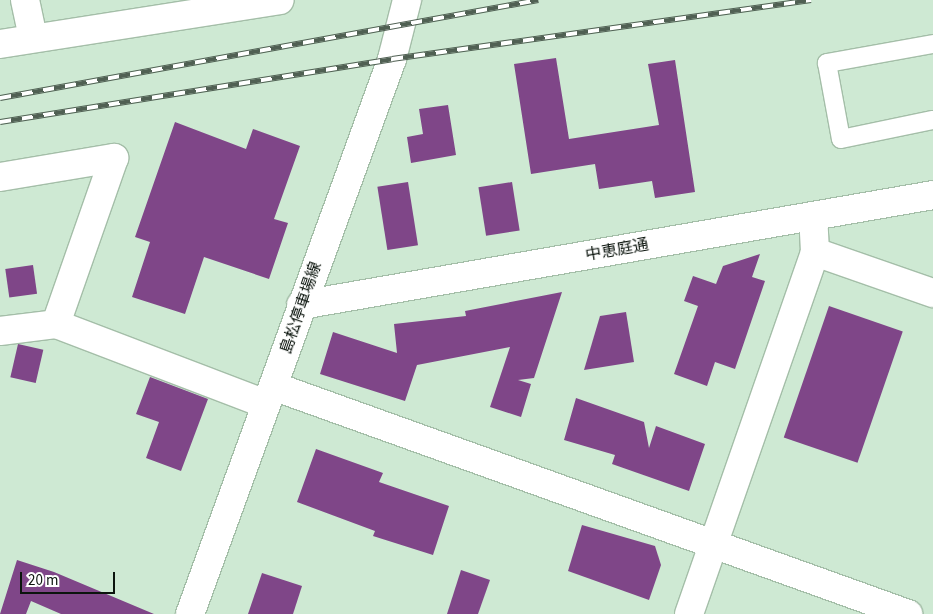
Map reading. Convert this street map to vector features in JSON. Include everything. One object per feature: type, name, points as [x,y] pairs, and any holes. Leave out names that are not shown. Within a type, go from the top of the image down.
[{"type":"street","points":[[24,0],[33,38]]},
{"type":"street","points":[[0,44],[280,0]]},
{"type":"street","name":"島松停車場線","points":[[190,614],[392,59],[407,0]]},
{"type":"street","points":[[0,177],[114,158],[56,324]]},
{"type":"street","name":"中恵庭通","points":[[301,305],[933,195]]},
{"type":"street","points":[[689,614],[815,252],[813,217]]},
{"type":"street","points":[[815,252],[933,293]]},
{"type":"street","points":[[0,331],[56,324],[712,544],[908,614]]},
{"type":"lane","points":[[933,44],[827,63],[841,139],[933,120]]},
{"type":"building","points":[[556,58],[569,139],[659,125],[648,64],[675,60],[695,192],[655,198],[652,181],[599,189],[595,164],[531,174],[514,64]]},
{"type":"building","points":[[448,105],[456,155],[411,163],[407,137],[423,134],[419,109]]},
{"type":"building","points":[[175,122],[246,149],[253,129],[300,146],[274,219],[288,223],[269,279],[204,257],[185,314],[132,297],[150,242],[135,237]]},
{"type":"building","points":[[408,182],[418,245],[387,250],[377,187]]},
{"type":"building","points":[[512,182],[520,230],[486,236],[478,187]]},
{"type":"building","points":[[760,254],[752,277],[765,281],[735,369],[715,362],[707,386],[674,374],[698,306],[684,301],[693,276],[716,284],[723,266]]},
{"type":"building","points":[[33,265],[37,294],[9,298],[5,269]]},
{"type":"building","points":[[562,292],[534,378],[518,380],[531,384],[521,417],[490,407],[510,347],[417,365],[405,401],[320,374],[333,332],[397,353],[394,324],[466,316],[465,311]]},
{"type":"building","points":[[829,306],[903,331],[857,463],[784,437]]},
{"type":"building","points":[[626,312],[634,362],[584,370],[600,316]]},
{"type":"building","points":[[18,344],[43,350],[36,383],[10,377]]},
{"type":"building","points":[[150,377],[208,399],[181,471],[146,458],[159,422],[136,414]]},
{"type":"building","points":[[576,398],[644,422],[649,448],[656,426],[705,444],[689,491],[612,464],[615,455],[564,440]]},
{"type":"building","points":[[316,449],[383,473],[379,482],[449,506],[433,555],[373,536],[375,531],[297,502]]},
{"type":"building","points":[[582,525],[655,546],[661,565],[649,600],[568,571]]},
{"type":"building","points":[[17,560],[54,572],[154,614],[61,614],[31,601],[26,614],[0,614]]},
{"type":"building","points":[[461,570],[490,580],[478,614],[447,614]]},
{"type":"building","points":[[262,573],[302,586],[293,614],[248,614]]},
{"type":"railway","points":[[0,98],[538,0]]},
{"type":"railway","points":[[0,122],[392,59],[811,0]]}]
